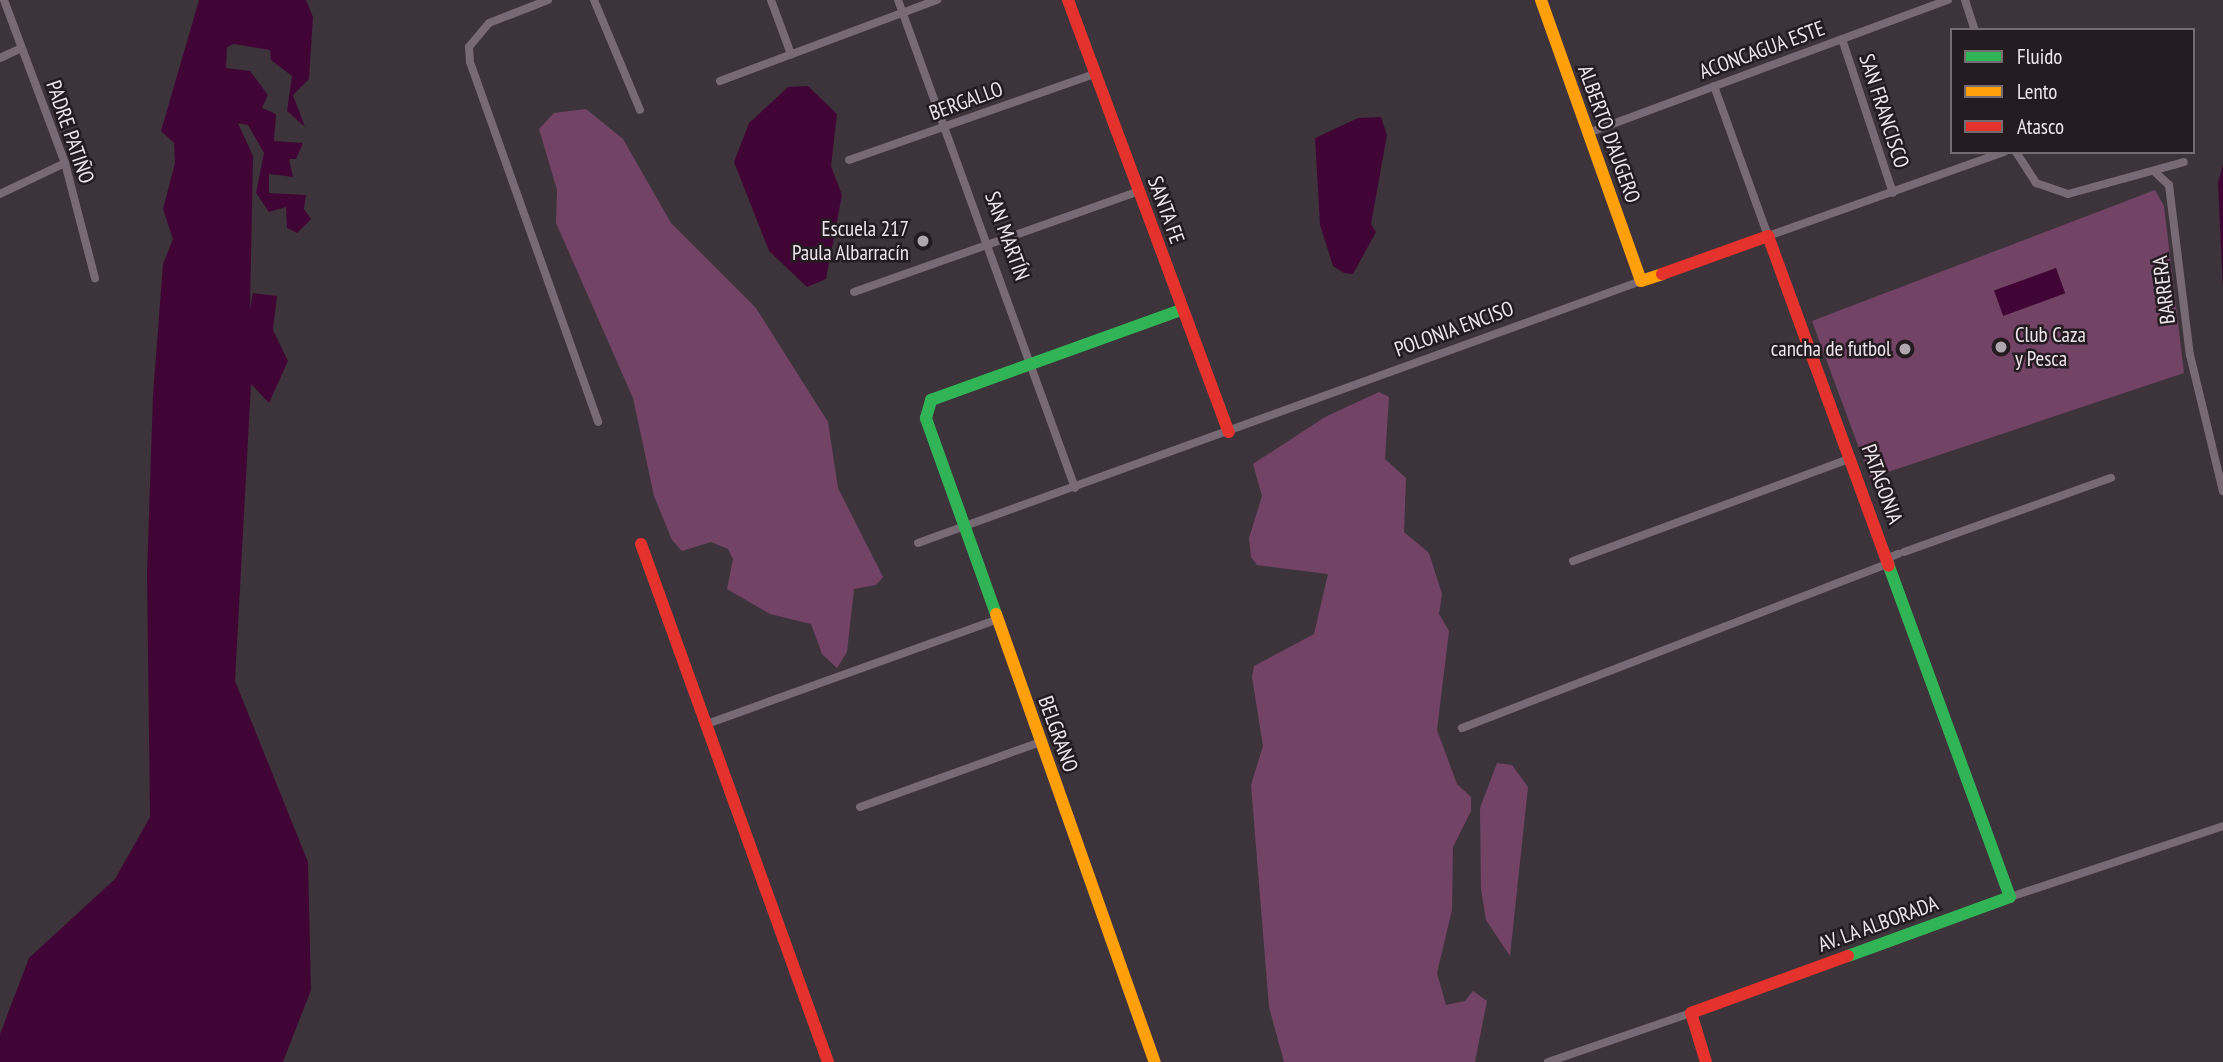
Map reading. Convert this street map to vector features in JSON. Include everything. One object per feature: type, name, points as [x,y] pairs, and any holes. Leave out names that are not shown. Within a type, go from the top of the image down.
[{"type":"main road","name":"SANTA FE","points":[[1068,0],[1181,310],[1229,432]]},
{"type":"main road","name":"ALBERTO D'AUGERO","points":[[1541,0],[1641,281]]},
{"type":"main road","name":"POLONIA ENCISO","points":[[1641,281],[1768,236]]},
{"type":"main road","name":"PATAGONIA","points":[[1768,236],[1852,458],[1895,557],[2010,897]]},
{"type":"main road","points":[[1034,362],[1181,310]]},
{"type":"main road","name":"BELGRANO","points":[[1034,362],[941,394],[931,400],[926,418],[1155,1062]]},
{"type":"main road","points":[[642,544],[704,725],[828,1062]]},
{"type":"main road","name":"AV. LA ALBORADA","points":[[1691,1013],[2010,897]]},
{"type":"main road","points":[[1691,1013],[1706,1062]]},
{"type":"street","name":"PADRE PATIÑO","points":[[4,0],[65,163],[95,278]]},
{"type":"street","points":[[548,0],[500,16],[469,47],[470,62],[598,422]]},
{"type":"street","points":[[594,0],[640,110]]},
{"type":"street","points":[[771,0],[791,54]]},
{"type":"street","name":"SAN MARTÍN","points":[[898,0],[992,245],[1075,488]]},
{"type":"street","points":[[720,81],[937,0]]},
{"type":"street","name":"ACONCAGUA ESTE","points":[[1588,133],[1948,0]]},
{"type":"street","points":[[1965,0],[1974,28]]},
{"type":"street","name":"SAN FRANCISCO","points":[[1842,39],[1893,193]]},
{"type":"street","points":[[0,58],[21,48]]},
{"type":"street","name":"BERGALLO","points":[[849,160],[1094,74]]},
{"type":"street","name":"PATAGONIA","points":[[1714,86],[1768,236]]},
{"type":"street","name":"POLONIA ENCISO","points":[[1768,236],[1999,154]]},
{"type":"street","points":[[2017,154],[2036,183],[2068,194],[2185,162]]},
{"type":"street","points":[[0,194],[65,163]]},
{"type":"street","name":"BARRERA","points":[[2155,172],[2169,185],[2190,355],[2223,491]]},
{"type":"street","points":[[854,292],[1139,191]]},
{"type":"street","name":"POLONIA ENCISO","points":[[918,543],[1641,281]]},
{"type":"street","points":[[1573,561],[1852,458]]},
{"type":"street","points":[[1462,729],[1895,557],[2111,478]]},
{"type":"street","points":[[704,725],[996,620]]},
{"type":"street","points":[[860,807],[1041,742]]},
{"type":"street","name":"AV. LA ALBORADA","points":[[2010,897],[2223,826]]},
{"type":"street","name":"AV. LA ALBORADA","points":[[1548,1062],[1691,1013]]},
{"type":"shaded area","points":[[199,0],[306,0],[313,17],[309,79],[293,95],[305,127],[287,111],[292,76],[271,60],[270,50],[234,44],[227,47],[226,68],[250,71],[268,95],[262,108],[276,114],[274,141],[303,143],[296,159],[289,159],[293,177],[269,174],[269,193],[306,195],[304,209],[311,219],[297,233],[287,228],[286,207],[269,212],[256,193],[264,153],[248,125],[238,123],[253,156],[250,309],[253,293],[277,296],[273,330],[288,361],[269,403],[251,384],[235,681],[308,862],[311,990],[283,1062],[0,1062],[0,1034],[29,958],[115,879],[150,817],[147,573],[153,395],[163,264],[173,239],[163,209],[175,163],[174,143],[161,131]]},
{"type":"shaded area","points":[[808,86],[837,114],[831,166],[842,195],[826,279],[807,287],[769,251],[734,162],[749,123],[788,87]]},
{"type":"shaded area","points":[[586,109],[623,139],[671,223],[756,308],[828,422],[838,488],[883,577],[876,585],[854,589],[847,652],[837,668],[822,654],[811,624],[770,614],[727,589],[733,559],[728,549],[711,542],[682,551],[672,540],[654,496],[633,398],[556,223],[557,190],[539,129],[554,113]]},
{"type":"shaded area","points":[[1381,117],[1387,135],[1371,224],[1376,232],[1353,274],[1344,273],[1333,266],[1320,225],[1315,138],[1358,118]]},
{"type":"shaded area","points":[[2223,164],[2223,290],[2218,183]]},
{"type":"shaded area","name":"Club Caza y Pesca","points":[[2155,190],[2164,206],[2184,373],[1870,478],[1812,321]]},
{"type":"shaded area","points":[[2056,268],[2065,293],[2003,316],[1994,291]]},
{"type":"shaded area","points":[[1379,392],[1389,397],[1385,459],[1406,478],[1404,532],[1429,553],[1442,594],[1439,614],[1449,631],[1437,730],[1457,784],[1471,797],[1471,811],[1453,847],[1452,910],[1437,973],[1446,1005],[1465,1001],[1473,991],[1487,1001],[1475,1062],[1284,1062],[1269,1007],[1251,785],[1263,746],[1252,677],[1254,666],[1314,634],[1328,574],[1257,565],[1251,557],[1249,538],[1262,496],[1253,464],[1325,417]]},
{"type":"shaded area","points":[[1497,763],[1512,765],[1528,787],[1510,956],[1486,920],[1481,889],[1480,808]]},
{"type":"traffic: fast","points":[[996,614],[926,418],[931,400],[1181,310]]},
{"type":"traffic: fast","points":[[1848,956],[2010,897],[1889,566]]},
{"type":"traffic: slow","points":[[1541,0],[1641,281],[1662,274]]},
{"type":"traffic: slow","points":[[996,614],[1155,1062]]},
{"type":"traffic: jam","points":[[1068,0],[1229,432]]},
{"type":"traffic: jam","points":[[1662,274],[1768,236],[1889,566]]},
{"type":"traffic: jam","points":[[641,544],[828,1062]]},
{"type":"traffic: jam","points":[[1706,1062],[1691,1013],[1848,956]]},
{"type":"place","name":"Escuela 217 Paula Albarracín","points":[[923,241]]},
{"type":"place","name":"Club Caza y Pesca","points":[[2001,347]]},
{"type":"place","name":"cancha de futbol","points":[[1905,349]]}]
